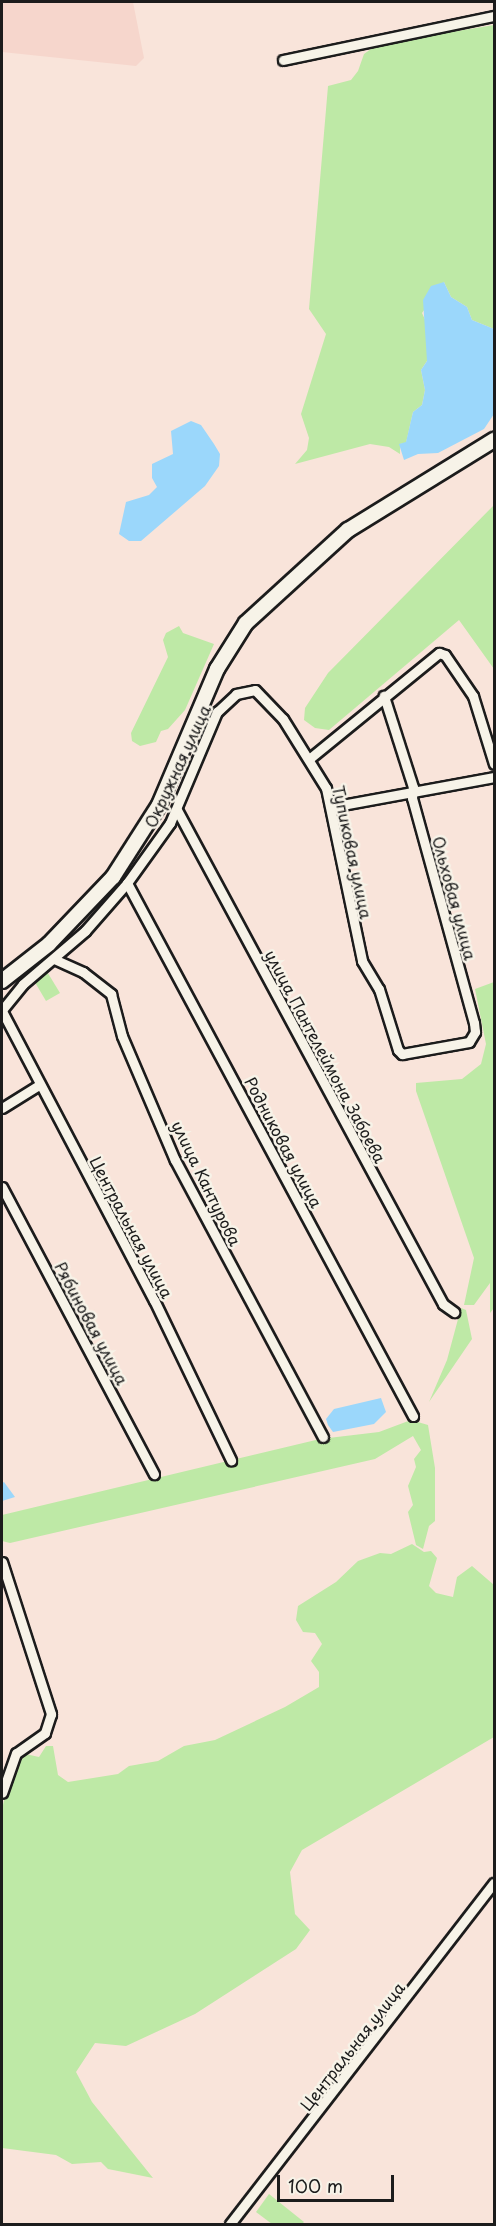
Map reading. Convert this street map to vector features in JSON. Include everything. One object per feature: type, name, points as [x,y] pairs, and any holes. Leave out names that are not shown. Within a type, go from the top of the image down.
[{"type":"street","points":[[283,60],[495,16]]},
{"type":"street","points":[[2,981],[49,944],[113,877],[159,806],[217,669],[246,623],[348,530],[495,440]]},
{"type":"street","points":[[309,759],[384,696],[443,654],[473,696],[495,764]]},
{"type":"street","name":"Тупиковая улица","points":[[236,694],[248,690],[261,693],[322,780],[331,807],[348,906],[362,961],[379,989],[402,1054]]},
{"type":"street","name":"Окружная улица","points":[[2,1011],[23,984],[54,959],[127,883],[177,810],[217,712],[236,694]]},
{"type":"street","name":"Ольховая улица","points":[[384,696],[413,793],[475,1032],[469,1042],[402,1054]]},
{"type":"street","points":[[331,807],[495,777]]},
{"type":"street","name":"улица Пантелеймона Забоева","points":[[177,810],[443,1304],[454,1312]]},
{"type":"street","name":"Родниковая улица","points":[[127,883],[413,1416]]},
{"type":"street","name":"улица Кантурова","points":[[54,959],[83,972],[111,994],[122,1036],[175,1160],[323,1437]]},
{"type":"street","name":"Центральная улица","points":[[2,1011],[154,1300],[231,1460]]},
{"type":"street","points":[[2,1108],[39,1085]]},
{"type":"street","name":"Рябиновая улица","points":[[2,1187],[154,1474]]},
{"type":"street","points":[[2,1562],[51,1714],[45,1733],[16,1753],[2,1793]]},
{"type":"street","name":"Центральная улица","points":[[230,2224],[495,1883]]},
{"type":"shaded area","points":[[2,2],[133,2],[144,58],[136,66],[2,52]]},
{"type":"green space","points":[[494,25],[494,329],[472,320],[467,307],[451,297],[444,282],[422,313],[427,324],[427,361],[421,370],[425,390],[422,405],[413,412],[406,443],[400,444],[400,454],[389,447],[370,444],[295,464],[307,450],[309,438],[301,414],[326,334],[309,309],[328,86],[351,80],[358,71],[364,54],[378,44]]},
{"type":"green space","points":[[494,505],[494,669],[459,620],[329,730],[315,728],[304,720],[305,708],[328,673]]},
{"type":"green space","points":[[179,626],[183,633],[214,644],[185,710],[168,729],[161,731],[156,742],[140,746],[132,741],[131,733],[168,657],[163,640],[166,633]]},
{"type":"green space","points":[[46,970],[60,993],[46,1001],[33,979]]},
{"type":"green space","points":[[494,982],[494,1308],[490,1313],[490,1283],[474,1305],[464,1305],[474,1258],[416,1091],[416,1083],[462,1079],[481,1064],[486,1044],[475,989]]},
{"type":"green space","points":[[461,1308],[466,1310],[472,1339],[429,1402],[447,1360]]},
{"type":"green space","points":[[411,1420],[428,1425],[435,1468],[435,1521],[429,1526],[423,1549],[416,1545],[408,1512],[413,1505],[408,1486],[416,1467],[414,1459],[421,1450],[413,1436],[375,1459],[10,1543],[2,1541],[2,1515],[320,1439],[379,1432]]},
{"type":"green space","points":[[412,1544],[424,1552],[431,1551],[437,1558],[429,1586],[436,1593],[453,1597],[457,1577],[472,1566],[494,1585],[494,1737],[302,1850],[290,1872],[295,1914],[310,1930],[296,1949],[195,2014],[126,2046],[95,2043],[76,2072],[92,2102],[153,2178],[108,2169],[101,2162],[72,2164],[56,2155],[2,2148],[2,1810],[12,1762],[21,1753],[39,1757],[46,1746],[53,1746],[58,1775],[68,1782],[118,1774],[129,1766],[158,1761],[184,1746],[215,1740],[285,1707],[319,1687],[319,1672],[311,1661],[322,1644],[315,1633],[303,1632],[296,1620],[298,1606],[336,1582],[358,1561],[380,1553],[391,1554]]},
{"type":"green space","points":[[269,2194],[304,2222],[302,2224],[272,2224],[256,2212]]},
{"type":"water","points":[[444,282],[451,297],[467,307],[472,320],[494,329],[494,414],[484,429],[438,453],[418,454],[404,460],[399,444],[406,442],[413,412],[422,405],[425,390],[421,370],[427,361],[423,300],[431,286]]},
{"type":"water","points":[[191,421],[201,425],[214,444],[220,454],[219,466],[205,486],[141,541],[129,541],[119,534],[126,502],[149,495],[157,487],[152,478],[152,464],[173,454],[171,431]]},
{"type":"water","points":[[381,1398],[386,1412],[374,1424],[333,1432],[328,1425],[326,1419],[334,1409]]},
{"type":"water","points":[[4,1482],[15,1497],[2,1501],[2,1483]]}]
